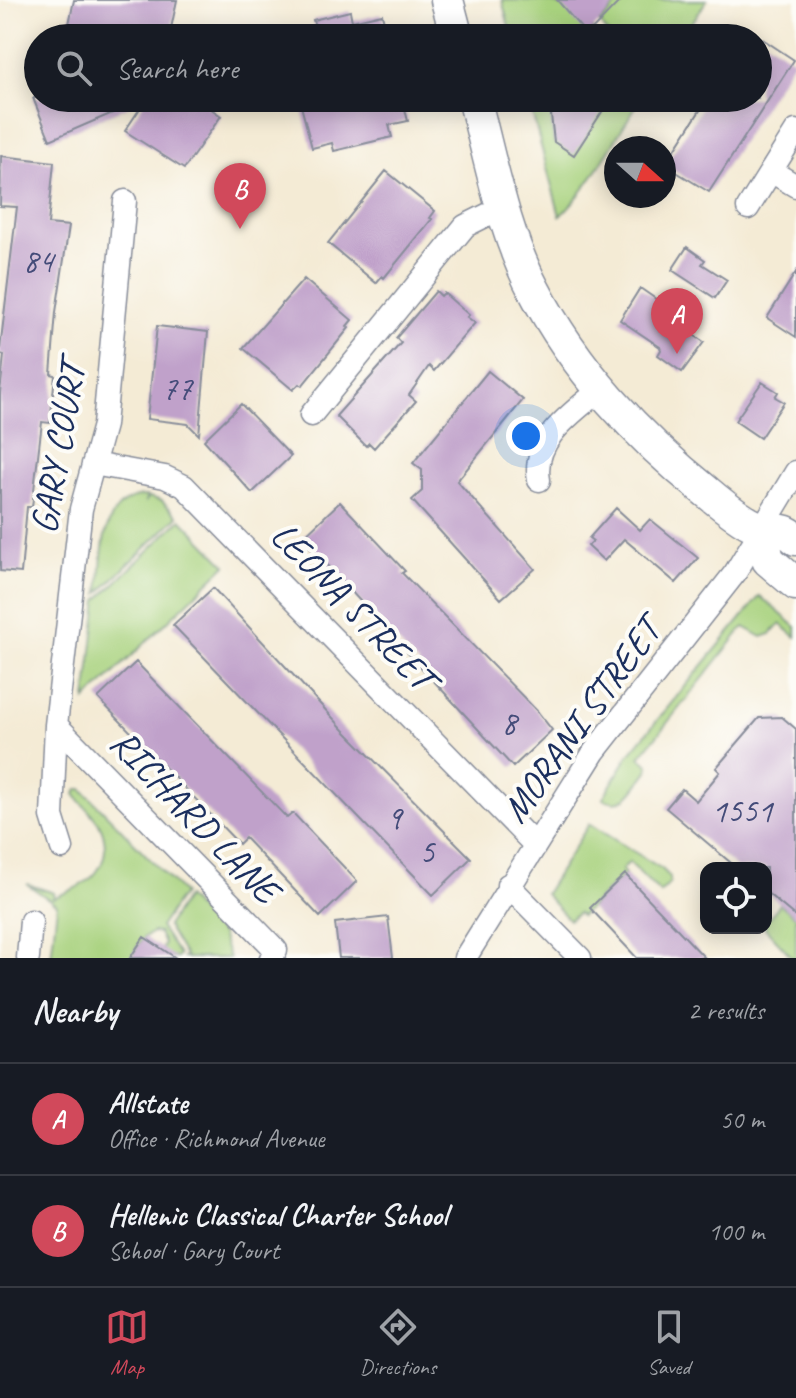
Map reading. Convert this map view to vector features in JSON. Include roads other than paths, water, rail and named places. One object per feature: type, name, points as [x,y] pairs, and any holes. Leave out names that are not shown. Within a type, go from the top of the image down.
[{"type":"main road","points":[[447,0],[453,24]]},
{"type":"main road","points":[[478,112],[503,207],[533,288],[564,340],[637,429],[677,468],[720,503],[761,529],[786,530],[796,539]]},
{"type":"main road","points":[[761,529],[768,560],[796,584]]},
{"type":"street","points":[[748,208],[796,131]]},
{"type":"street","points":[[771,171],[796,186]]},
{"type":"street","name":"GARY COURT","points":[[62,848],[52,816],[56,725],[81,509],[104,425],[125,201]]},
{"type":"street","points":[[311,415],[465,226],[503,207]]},
{"type":"street","points":[[539,480],[536,465],[540,450],[567,418],[602,388]]},
{"type":"street","name":"LEONA STREET","points":[[93,464],[165,477],[184,486],[535,845]]},
{"type":"street","name":"MORANI STREET","points":[[465,958],[594,752],[735,573],[796,472]]},
{"type":"street","name":"RICHARD LANE","points":[[56,725],[276,950],[271,958]]},
{"type":"street","points":[[508,885],[580,958]]},
{"type":"street","points":[[28,958],[31,921]]},
{"type":"place","name":"Hellenic Classical Charter School","points":[[240,229]]},
{"type":"place","name":"Allstate","points":[[677,354]]}]
